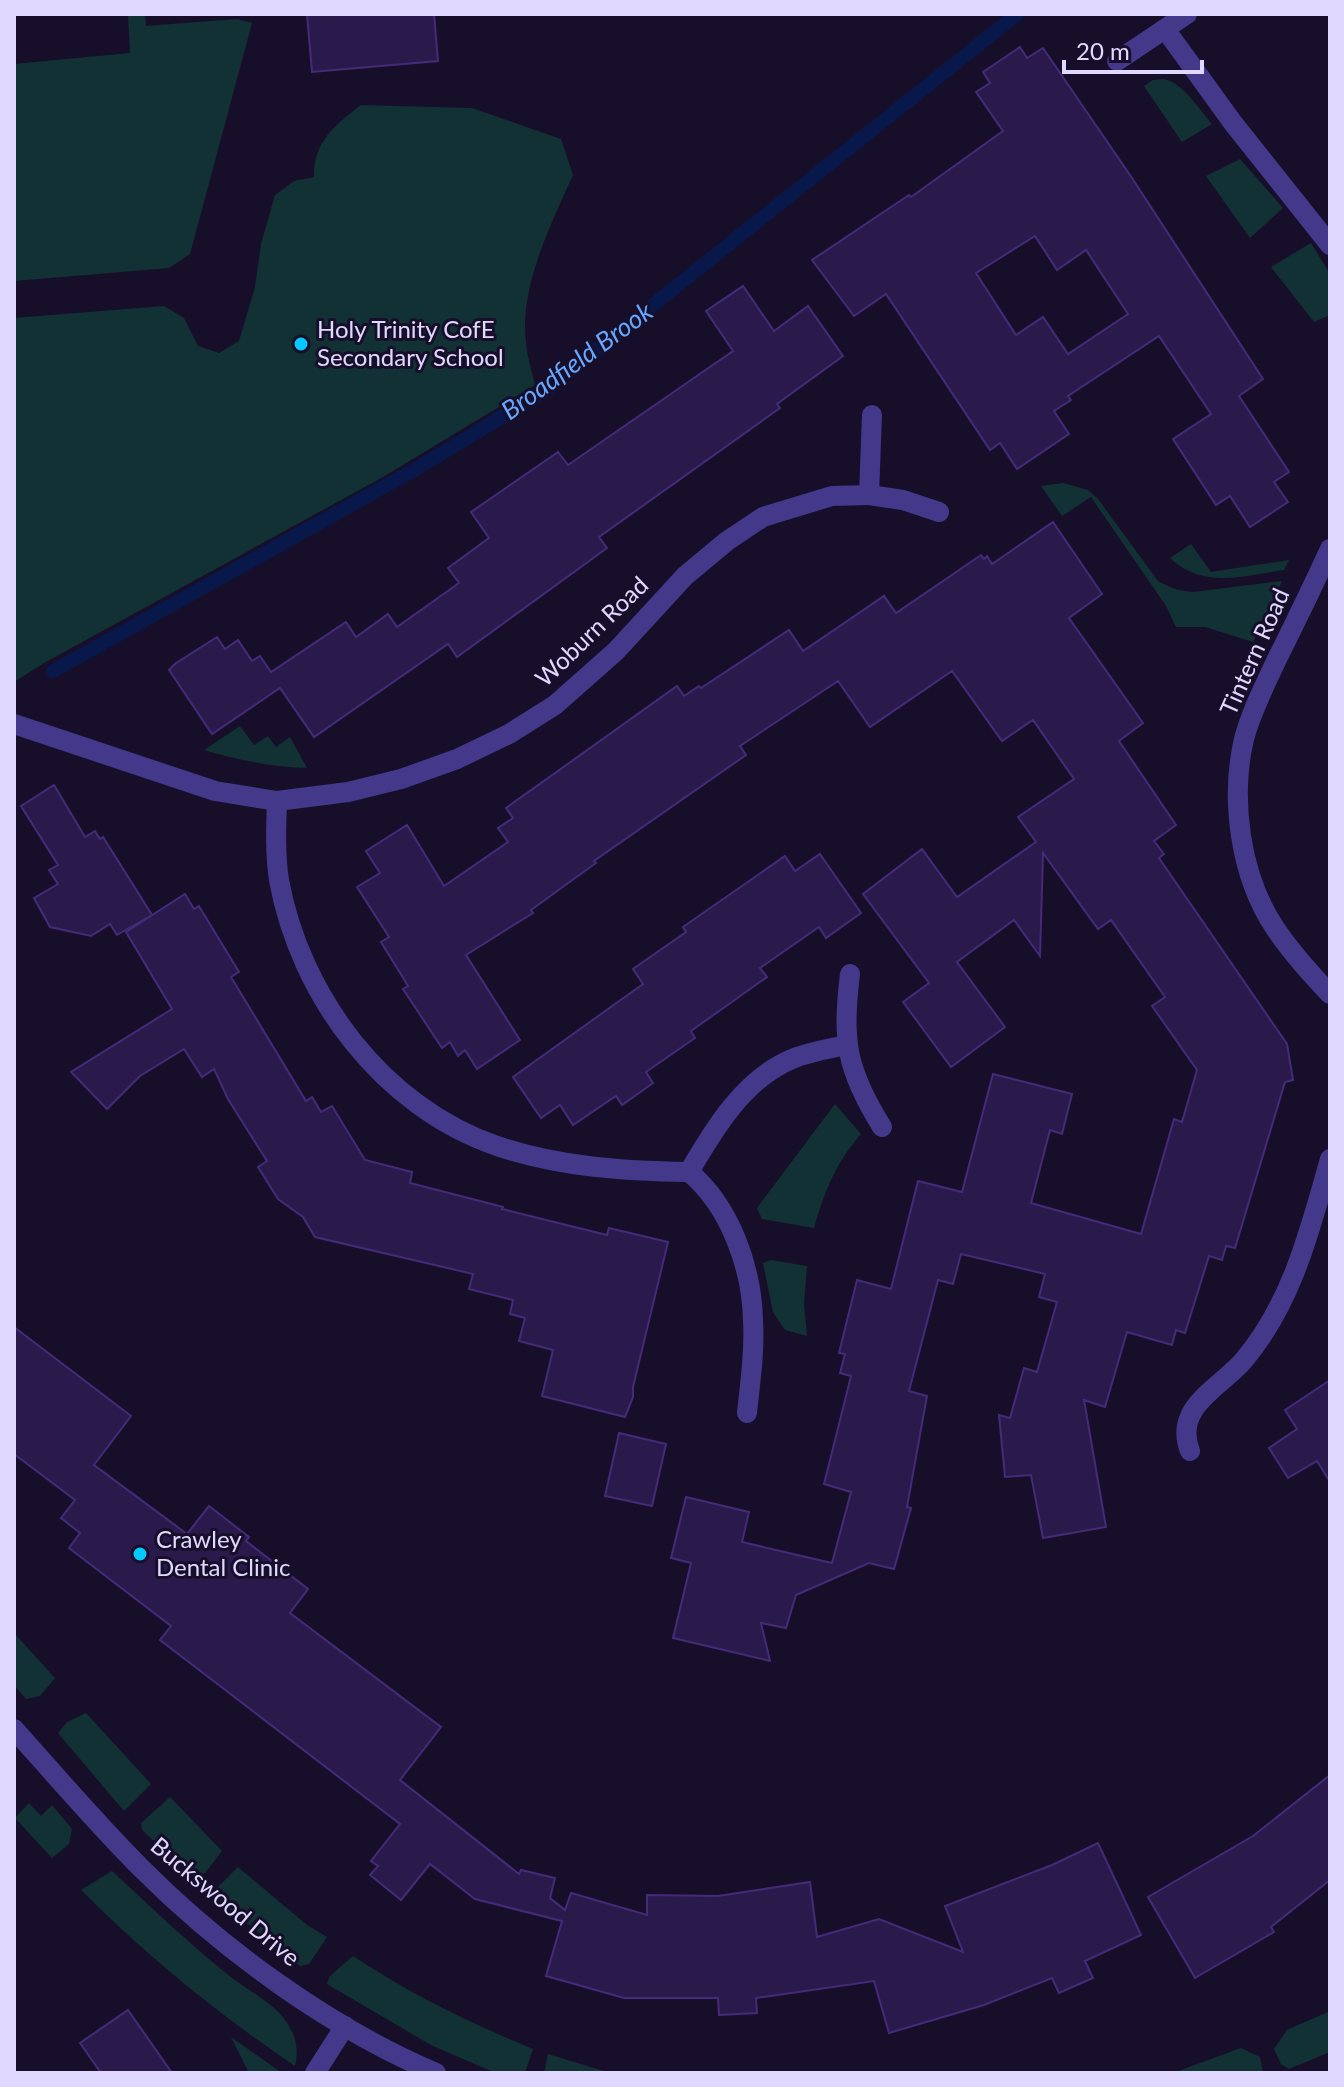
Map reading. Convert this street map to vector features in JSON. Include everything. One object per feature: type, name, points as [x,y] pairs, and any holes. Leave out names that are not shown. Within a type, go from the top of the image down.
[{"type":"street","points":[[1117,61],[1187,14]]},
{"type":"street","points":[[1165,29],[1233,123],[1330,245]]},
{"type":"street","points":[[869,495],[872,415]]},
{"type":"street","name":"Woburn Road","points":[[14,724],[215,791],[277,801],[348,792],[401,779],[457,759],[509,734],[555,705],[595,671],[685,576],[763,517],[832,496],[869,495],[903,500],[939,512]]},
{"type":"street","name":"Tintern Road","points":[[1330,549],[1258,702],[1244,739],[1238,792],[1242,841],[1255,887],[1273,925],[1300,962],[1330,994]]},
{"type":"street","points":[[277,801],[279,876],[286,909],[311,975],[330,1010],[350,1037],[397,1088],[461,1130],[494,1145],[535,1157],[614,1170],[689,1172],[704,1184],[727,1219],[750,1292],[753,1343],[747,1413]]},
{"type":"street","points":[[850,974],[846,1045],[857,1082],[882,1127]]},
{"type":"street","points":[[689,1172],[747,1089],[770,1070],[802,1056],[846,1045]]},
{"type":"street","points":[[1190,1451],[1185,1439],[1185,1425],[1190,1412],[1243,1360],[1275,1317],[1294,1276],[1330,1159]]},
{"type":"street","name":"Buckswood Drive","points":[[14,1729],[143,1870],[270,1978],[345,2026],[401,2058],[436,2073]]},
{"type":"street","points":[[315,2073],[345,2026]]},
{"type":"green space","points":[[128,14],[145,14],[146,26],[237,19],[252,23],[190,254],[169,268],[14,281],[14,64],[130,53]]},
{"type":"green space","points":[[1164,79],[1184,91],[1212,124],[1182,142],[1144,86],[1153,80]]},
{"type":"green space","points":[[361,105],[472,108],[561,139],[573,175],[539,257],[527,300],[526,342],[535,385],[383,477],[14,682],[14,318],[164,306],[184,318],[198,346],[219,353],[239,341],[255,287],[261,244],[275,195],[294,181],[314,177],[317,154],[322,144],[335,127]]},
{"type":"green space","points":[[1240,159],[1283,208],[1250,238],[1206,176]]},
{"type":"green space","points":[[1311,243],[1330,274],[1330,315],[1314,322],[1271,267]]},
{"type":"green space","points":[[1063,483],[1088,490],[1098,499],[1158,581],[1167,586],[1193,592],[1282,581],[1253,642],[1205,627],[1176,627],[1166,606],[1091,497],[1062,516],[1041,486]]},
{"type":"green space","points":[[1191,544],[1211,572],[1289,560],[1284,570],[1239,577],[1210,577],[1182,568],[1170,558]]},
{"type":"green space","points":[[240,726],[254,745],[268,736],[276,747],[290,737],[307,768],[255,762],[204,750]]},
{"type":"green space","points":[[835,1104],[861,1134],[832,1178],[814,1228],[762,1219],[757,1208]]},
{"type":"green space","points":[[771,1260],[807,1266],[804,1304],[807,1336],[785,1330],[773,1312],[763,1263]]},
{"type":"green space","points":[[14,1633],[55,1678],[40,1696],[26,1699],[14,1685]]},
{"type":"green space","points":[[86,1713],[151,1784],[124,1811],[58,1733],[67,1722]]},
{"type":"green space","points":[[170,1797],[222,1851],[205,1873],[192,1876],[142,1830],[141,1823]]},
{"type":"green space","points":[[29,1803],[41,1816],[52,1805],[72,1829],[69,1844],[52,1858],[15,1818]]},
{"type":"green space","points":[[238,1867],[307,1925],[327,1937],[309,1964],[300,1966],[211,1894]]},
{"type":"green space","points":[[112,1871],[212,1962],[279,2013],[294,2037],[297,2054],[295,2066],[184,1983],[81,1890]]},
{"type":"green space","points":[[353,1956],[441,2007],[533,2049],[525,2073],[496,2073],[431,2045],[327,1984],[330,1976]]},
{"type":"green space","points":[[1330,2011],[1330,2052],[1289,2069],[1281,2064],[1274,2049],[1287,2030]]},
{"type":"green space","points":[[231,2037],[282,2073],[249,2073]]},
{"type":"green space","points":[[1241,2048],[1260,2057],[1263,2073],[1173,2073]]},
{"type":"green space","points":[[548,2054],[610,2073],[544,2073]]},
{"type":"building","points":[[307,14],[434,14],[438,61],[312,72]]},
{"type":"building","points":[[1020,47],[1027,58],[1043,48],[1263,379],[1239,396],[1289,472],[1274,482],[1288,502],[1250,527],[1230,496],[1216,505],[1173,439],[1211,414],[1159,336],[1068,396],[1071,400],[1054,411],[1069,434],[1017,469],[1000,443],[990,450],[886,294],[854,316],[812,260],[909,195],[911,197],[1003,131],[976,92],[990,83],[983,72]],"holes":[[[1035,236],[1057,270],[1086,250],[1128,314],[1068,354],[1043,317],[1016,335],[976,273]]]},
{"type":"building","points":[[743,286],[774,331],[808,306],[843,356],[777,404],[780,408],[599,537],[607,548],[457,657],[448,644],[314,737],[280,688],[212,734],[169,670],[176,663],[217,637],[225,649],[238,640],[252,661],[260,656],[271,672],[346,622],[356,637],[388,614],[397,627],[459,583],[448,568],[489,538],[471,512],[558,452],[568,465],[733,351],[706,311]]},
{"type":"building","points":[[1053,522],[1102,594],[1069,618],[1143,723],[1119,741],[1176,825],[1154,841],[1164,854],[1159,858],[1287,1044],[1293,1080],[1285,1082],[1235,1248],[1226,1246],[1222,1260],[1209,1256],[1185,1333],[1176,1330],[1172,1345],[1127,1332],[1105,1407],[1084,1400],[1106,1527],[1043,1538],[1031,1475],[1005,1477],[999,1415],[1010,1418],[1024,1368],[1037,1372],[1057,1302],[1039,1297],[1045,1274],[961,1254],[953,1284],[938,1280],[909,1391],[927,1396],[907,1507],[911,1508],[894,1569],[869,1563],[796,1595],[786,1628],[761,1623],[770,1661],[673,1638],[691,1563],[671,1558],[686,1497],[749,1512],[742,1542],[832,1563],[851,1492],[824,1484],[851,1376],[840,1373],[845,1354],[839,1353],[857,1280],[891,1289],[918,1181],[962,1192],[993,1074],[1072,1094],[1062,1134],[1050,1130],[1031,1203],[1141,1234],[1174,1119],[1182,1122],[1197,1070],[1152,1006],[1165,997],[1111,920],[1098,929],[1043,853],[1040,956],[1014,920],[957,962],[1005,1027],[951,1067],[903,1002],[929,983],[863,894],[922,849],[957,897],[1036,842],[1018,817],[1074,779],[1033,720],[1002,741],[952,671],[870,727],[838,681],[740,746],[746,755],[594,861],[596,863],[531,910],[533,913],[466,955],[520,1040],[477,1069],[465,1050],[458,1056],[450,1042],[442,1048],[403,989],[408,986],[381,942],[389,937],[357,887],[380,873],[366,851],[407,825],[444,886],[508,842],[498,828],[513,818],[506,808],[677,686],[684,696],[699,686],[701,688],[789,630],[803,651],[884,596],[896,613],[981,555],[984,559],[987,556],[992,564]]},
{"type":"building","points":[[54,785],[85,837],[95,831],[100,839],[103,837],[152,915],[117,935],[110,924],[91,936],[50,927],[34,898],[58,884],[49,870],[58,865],[21,806]]},
{"type":"building","points":[[820,854],[861,913],[826,938],[819,927],[760,968],[767,977],[691,1031],[695,1038],[646,1072],[653,1083],[622,1105],[616,1096],[573,1125],[560,1105],[541,1118],[513,1077],[643,984],[633,969],[686,932],[683,927],[785,856],[795,871]]},
{"type":"building","points":[[185,894],[194,909],[199,906],[239,972],[231,977],[306,1101],[312,1097],[321,1112],[332,1106],[365,1160],[412,1172],[410,1183],[502,1209],[607,1235],[609,1228],[668,1242],[633,1397],[625,1417],[542,1396],[553,1350],[519,1341],[525,1318],[510,1314],[513,1300],[469,1289],[473,1274],[315,1237],[303,1217],[278,1199],[258,1167],[267,1161],[228,1099],[214,1069],[202,1077],[184,1049],[140,1076],[107,1109],[71,1072],[172,1009],[126,932]]},
{"type":"building","points":[[14,1327],[131,1416],[94,1465],[187,1534],[209,1506],[249,1537],[246,1541],[308,1589],[290,1613],[441,1727],[400,1780],[519,1874],[521,1870],[555,1878],[550,1898],[565,1910],[571,1893],[647,1915],[647,1895],[718,1896],[810,1882],[817,1937],[879,1919],[963,1952],[945,1906],[1052,1865],[1098,1843],[1141,1935],[1085,1961],[1093,1978],[1059,1993],[1052,1978],[984,2005],[889,2033],[874,1981],[756,1998],[757,2013],[719,2015],[718,1998],[624,1998],[546,1976],[562,1921],[475,1899],[430,1864],[401,1900],[370,1875],[378,1866],[371,1861],[400,1824],[160,1640],[171,1626],[69,1548],[80,1533],[61,1518],[75,1500],[14,1454]]},
{"type":"building","points":[[1330,1380],[1330,1482],[1317,1461],[1288,1478],[1269,1448],[1297,1429],[1285,1410]]},
{"type":"building","points":[[619,1433],[666,1444],[652,1506],[605,1496]]},
{"type":"building","points":[[1330,1775],[1330,1880],[1271,1927],[1274,1932],[1195,1978],[1148,1897],[1253,1836]]},
{"type":"building","points":[[128,2010],[172,2073],[101,2073],[80,2043]]},
{"type":"waterway","name":"Broadfield Brook","points":[[53,671],[416,469],[548,389],[1017,14]]},
{"type":"place","name":"Holy Trinity CofE Secondary School","points":[[301,344]]},
{"type":"place","name":"Crawley Dental Clinic","points":[[140,1554]]}]
